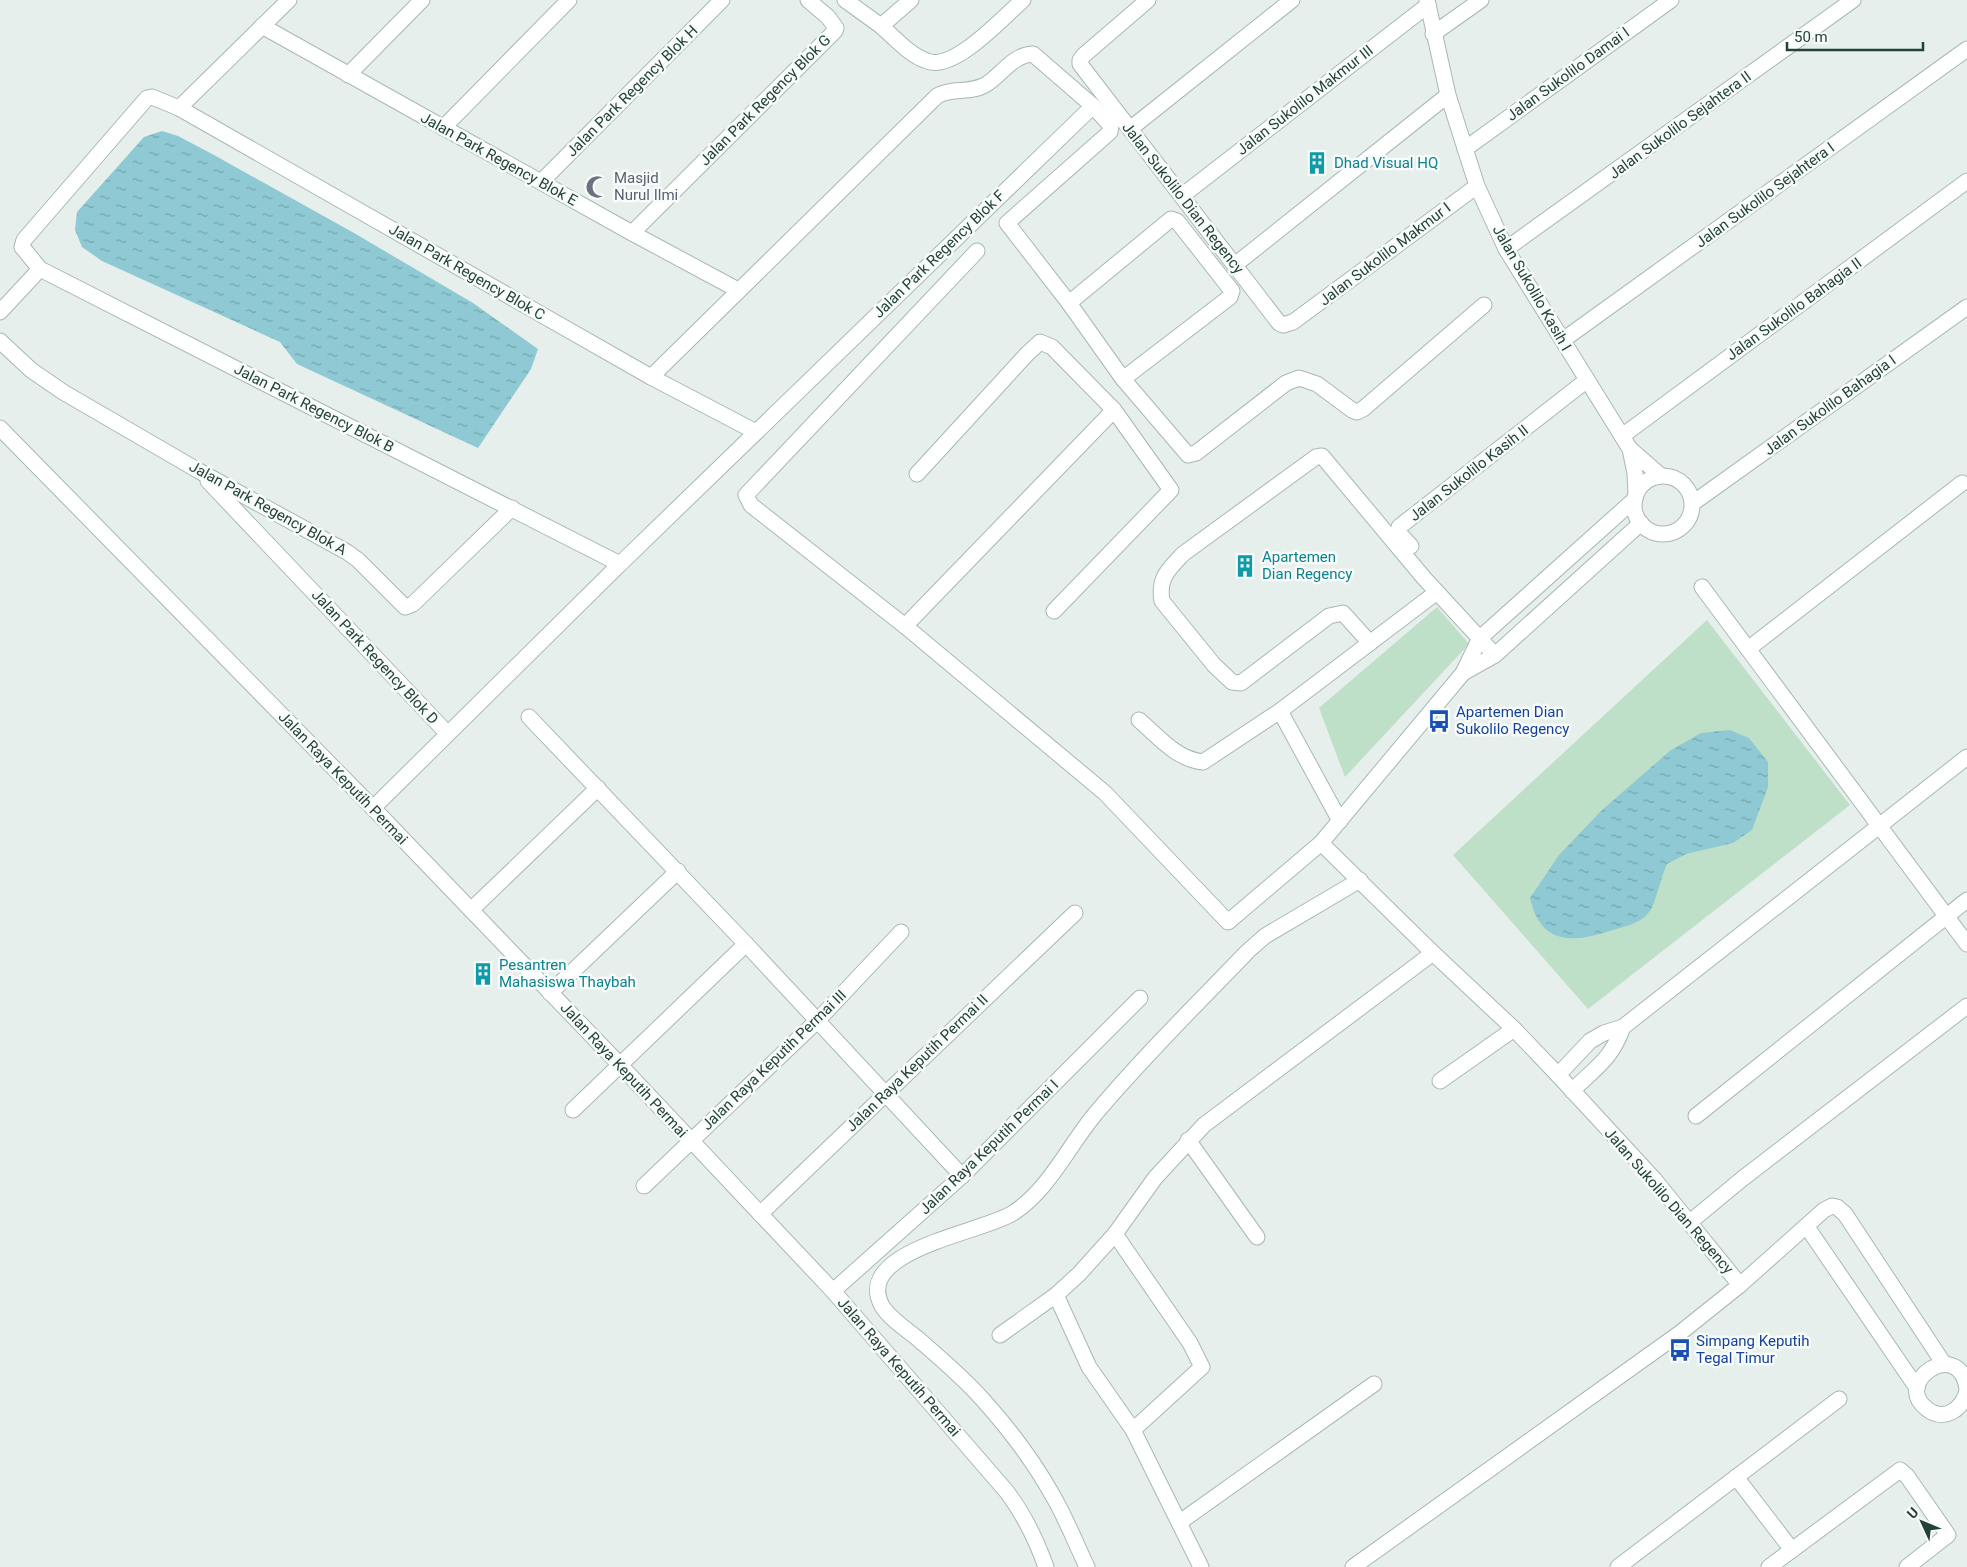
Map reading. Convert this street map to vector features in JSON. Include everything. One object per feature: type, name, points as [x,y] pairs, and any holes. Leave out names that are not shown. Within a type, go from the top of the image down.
[{"type":"street","points":[[179,108],[289,0]]},
{"type":"street","points":[[348,76],[422,0]]},
{"type":"street","points":[[442,128],[569,0]]},
{"type":"street","name":"Jalan Park Regency Blok H","points":[[541,182],[722,0]]},
{"type":"street","name":"Jalan Park Regency Blok G","points":[[632,234],[835,31],[836,28],[828,17],[808,0]]},
{"type":"street","points":[[845,0],[881,26],[917,57],[929,62],[940,62],[954,58],[1023,0]]},
{"type":"street","points":[[881,26],[911,0]]},
{"type":"street","name":"Jalan Sukolilo Dian Regency","points":[[1148,0],[1080,60],[1080,64],[1236,264],[1279,323],[1283,325],[1293,322]]},
{"type":"street","points":[[1130,129],[1292,0]]},
{"type":"street","points":[[1433,34],[1481,0]]},
{"type":"street","name":"Jalan Sukolilo Damai I","points":[[1465,149],[1671,0]]},
{"type":"street","name":"Jalan Sukolilo Sejahtera II","points":[[1506,249],[1853,0]]},
{"type":"street","name":"Jalan Sukolilo Kasih I","points":[[1427,2],[1448,95],[1476,186],[1506,249],[1626,443],[1655,478]]},
{"type":"street","name":"Jalan Sukolilo Makmur III","points":[[1182,195],[1427,2]]},
{"type":"street","name":"Jalan Park Regency Blok E","points":[[262,26],[632,234],[738,290]]},
{"type":"street","name":"Jalan Sukolilo Sejahtera I","points":[[1562,340],[1967,49]]},
{"type":"street","points":[[651,377],[936,96],[944,92],[976,89],[986,84],[1016,59],[1033,54],[1093,106],[1111,129],[1008,223]]},
{"type":"street","points":[[1236,264],[1448,95]]},
{"type":"street","name":"Jalan Park Regency Blok C","points":[[150,97],[179,108],[651,377],[756,432]]},
{"type":"street","name":"Jalan Park Regency Blok B","points":[[150,97],[24,240],[23,250],[40,269],[620,564]]},
{"type":"street","name":"Jalan Park Regency Blok F","points":[[756,432],[1093,106]]},
{"type":"street","name":"Jalan Sukolilo Bahagia II","points":[[1626,443],[1967,181]]},
{"type":"street","name":"Jalan Sukolilo Makmur I","points":[[1293,322],[1476,186]]},
{"type":"street","points":[[991,204],[1008,223],[1069,303],[1123,379],[1184,453],[1192,455],[1286,383],[1299,378],[1317,384],[1352,410],[1357,412],[1363,409],[1484,305]]},
{"type":"street","points":[[1069,303],[1171,219],[1177,221],[1232,291],[1230,298],[1123,379]]},
{"type":"street","points":[[977,251],[746,494],[751,505],[905,626],[1105,793],[1228,922],[1321,843],[1462,673],[1480,638],[1637,508]]},
{"type":"street","points":[[0,312],[40,269]]},
{"type":"street","name":"Jalan Sukolilo Bahagia I","points":[[1692,503],[1967,307]]},
{"type":"street","name":"Jalan Park Regency Blok A","points":[[0,341],[43,380],[199,470],[347,552],[358,560],[405,606],[413,604],[512,508]]},
{"type":"street","points":[[917,474],[1040,342],[1052,347],[1114,410],[1171,490],[1054,611]]},
{"type":"street","name":"Jalan Sukolilo Kasih II","points":[[1424,578],[1427,566],[1398,532],[1399,528],[1588,380]]},
{"type":"street","points":[[905,626],[1114,410]]},
{"type":"street","name":"Jalan Raya Keputih Permai","points":[[0,428],[373,808],[620,1065],[832,1291],[1007,1492],[1025,1516],[1036,1538],[1046,1567]]},
{"type":"street","points":[[620,564],[756,432]]},
{"type":"street","name":"Jalan Sukolilo Kasih I","points":[[1626,443],[1635,473],[1637,508]]},
{"type":"street","name":"Jalan Sukolilo Kasih II","points":[[1370,643],[1343,613],[1329,616],[1241,683],[1232,682],[1214,665],[1162,601],[1160,588],[1166,571],[1183,554],[1320,456],[1424,578],[1495,655]]},
{"type":"street","name":"Jalan Park Regency Blok D","points":[[199,470],[447,733],[620,564]]},
{"type":"street","points":[[1462,673],[1495,655],[1637,508],[1640,488],[1655,478],[1672,477],[1682,483],[1690,492],[1692,503],[1687,520],[1674,532],[1662,534],[1650,531],[1637,508]]},
{"type":"street","points":[[1748,649],[1962,483]]},
{"type":"street","points":[[1702,586],[1967,944]]},
{"type":"street","points":[[1139,720],[1180,755],[1191,761],[1203,762],[1280,711],[1437,592]]},
{"type":"street","points":[[1280,711],[1340,820]]},
{"type":"street","points":[[529,717],[678,871],[962,1176]]},
{"type":"street","points":[[373,808],[447,733]]},
{"type":"street","points":[[1558,1075],[1590,1041],[1604,1033],[1623,1027],[1967,757]]},
{"type":"street","points":[[471,910],[598,788]]},
{"type":"street","name":"Jalan Sukolilo Dian Regency","points":[[1321,843],[1514,1029],[1558,1075],[1654,1179],[1740,1285],[1680,1333],[1353,1567]]},
{"type":"street","points":[[550,993],[678,871]]},
{"type":"street","points":[[1086,1567],[1054,1497],[1027,1455],[984,1402],[950,1366],[882,1306],[878,1290],[883,1276],[894,1261],[914,1249],[981,1228],[1013,1214],[1031,1199],[1106,1102],[1248,951],[1265,936],[1360,880]]},
{"type":"street","points":[[1696,1116],[1967,900]]},
{"type":"street","name":"Jalan Raya Keputih Permai II","points":[[760,1214],[885,1092],[1075,913]]},
{"type":"street","name":"Jalan Raya Keputih Permai III","points":[[644,1186],[818,1020],[901,932]]},
{"type":"street","points":[[573,1110],[746,944]]},
{"type":"street","points":[[1000,1335],[1056,1295],[1079,1274],[1115,1234],[1155,1178],[1188,1140],[1204,1125],[1433,953]]},
{"type":"street","name":"Jalan Raya Keputih Permai I","points":[[832,1291],[962,1176],[1140,998]]},
{"type":"street","points":[[1690,1222],[1742,1179],[1967,1006]]},
{"type":"street","points":[[1572,1091],[1607,1059],[1616,1046],[1623,1027]]},
{"type":"street","points":[[1440,1081],[1514,1029]]},
{"type":"street","points":[[1188,1140],[1257,1237]]},
{"type":"street","points":[[1740,1285],[1827,1208],[1837,1207],[1842,1211],[1944,1364]]},
{"type":"street","points":[[1807,1227],[1917,1388]]},
{"type":"street","points":[[1115,1234],[1190,1343],[1202,1367],[1133,1430]]},
{"type":"street","points":[[1056,1295],[1089,1366],[1133,1430],[1201,1567]]},
{"type":"street","points":[[1944,1364],[1964,1371],[1967,1390],[1963,1405],[1950,1413],[1941,1414],[1931,1412],[1923,1406],[1918,1398],[1917,1388],[1920,1378],[1925,1371],[1934,1366],[1944,1364]]},
{"type":"street","points":[[1180,1522],[1374,1384]]},
{"type":"street","points":[[1618,1567],[1839,1399]]},
{"type":"street","points":[[1769,1567],[1900,1470],[1948,1535],[1907,1567]]},
{"type":"street","points":[[1736,1476],[1792,1550]]},
{"type":"green space","points":[[1437,607],[1469,644],[1345,777],[1319,708]]},
{"type":"green space","points":[[1707,620],[1850,805],[1588,1009],[1453,855]]},
{"type":"water","points":[[162,131],[178,136],[214,155],[354,233],[473,303],[538,349],[531,369],[478,448],[297,364],[280,342],[102,261],[82,247],[75,230],[77,212],[144,137]]},
{"type":"water","points":[[1730,730],[1749,738],[1768,762],[1768,787],[1752,830],[1733,843],[1686,854],[1667,864],[1650,911],[1633,924],[1585,937],[1572,938],[1561,937],[1551,933],[1542,925],[1535,914],[1530,898],[1559,855],[1602,810],[1671,750],[1701,733]]},
{"type":"place","name":"Dhad Visual HQ","points":[[1317,163]]},
{"type":"place","name":"Masjid Nurul Ilmi","points":[[597,187]]},
{"type":"place","name":"Apartemen Dian Regency","points":[[1245,566]]},
{"type":"place","name":"Apartemen Dian Sukolilo Regency","points":[[1439,721]]},
{"type":"place","name":"Pesantren Mahasiswa Thaybah","points":[[483,974]]},
{"type":"place","name":"Simpang Keputih Tegal Timur","points":[[1680,1350]]}]
